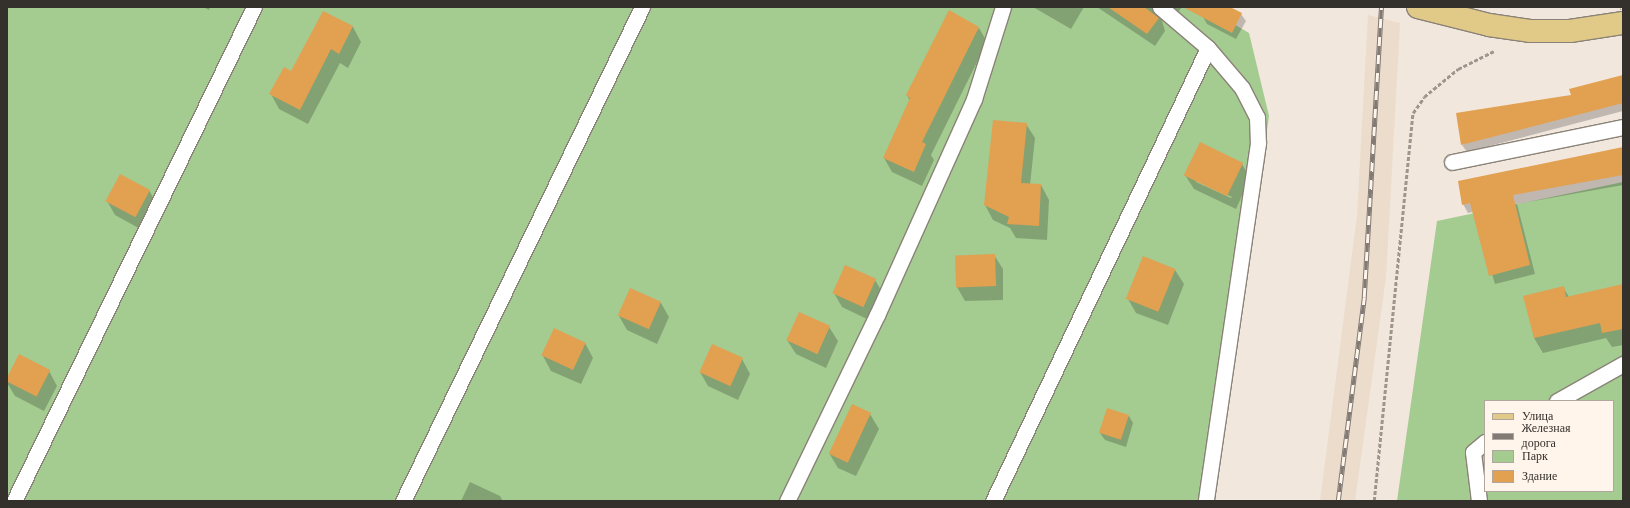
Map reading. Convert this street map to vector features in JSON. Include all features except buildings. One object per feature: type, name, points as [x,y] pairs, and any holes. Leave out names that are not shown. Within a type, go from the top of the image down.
[{"type":"main road","points":[[1418,7],[1498,27],[1570,32],[1623,23]]},
{"type":"lane","points":[[14,501],[254,7]]},
{"type":"lane","points":[[403,501],[642,7]]},
{"type":"lane","points":[[787,501],[974,99],[1003,7]]},
{"type":"lane","points":[[1160,7],[1208,48],[1242,88],[1254,112],[1258,143],[1206,501]]},
{"type":"lane","points":[[993,501],[1208,48]]},
{"type":"lane","points":[[1452,162],[1623,128]]},
{"type":"lane","points":[[1559,400],[1623,364]]},
{"type":"lane","points":[[1479,501],[1473,452],[1484,443]]},
{"type":"path","points":[[1374,501],[1413,113],[1424,97],[1458,69],[1491,55],[1498,27]]},
{"type":"shaded area","points":[[1368,15],[1400,23],[1386,277],[1355,501],[1320,501],[1357,216]]},
{"type":"green space","points":[[7,7],[1205,7],[1249,33],[1269,116],[1213,501],[7,501]]},
{"type":"green space","points":[[1623,182],[1623,501],[1397,501],[1437,221]]},
{"type":"railway","points":[[1338,501],[1364,297],[1381,7]]}]
